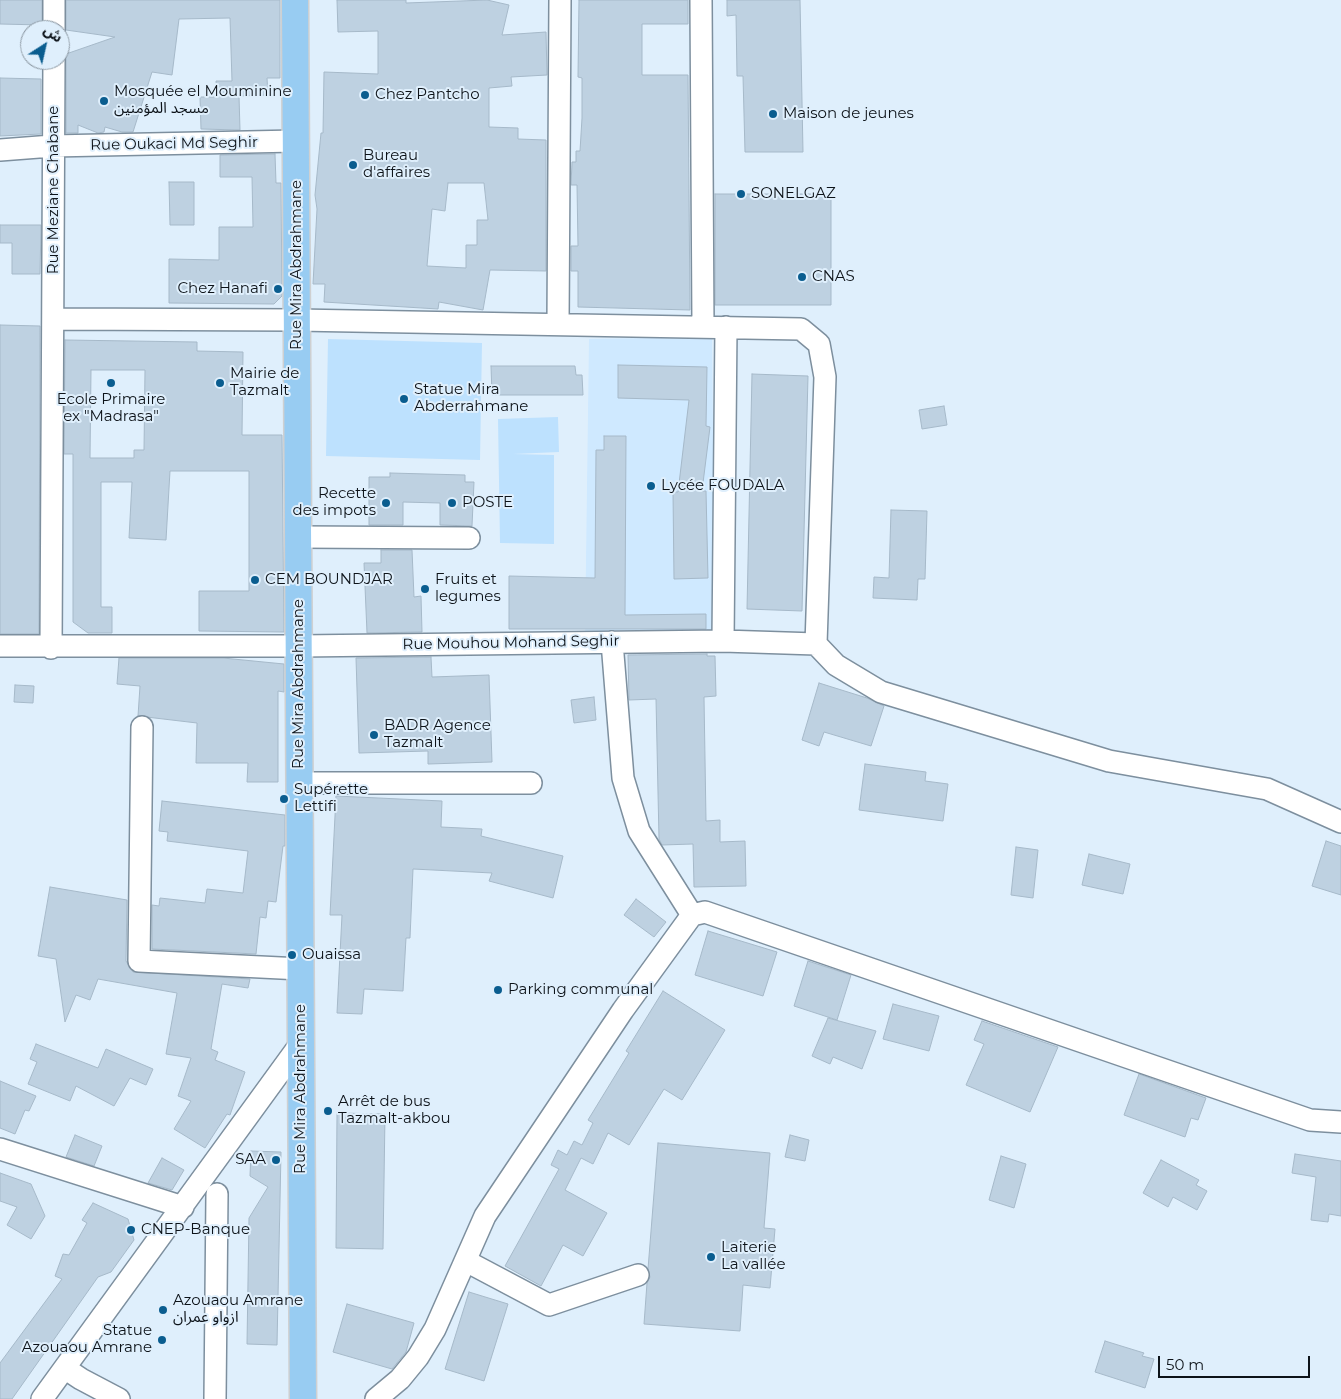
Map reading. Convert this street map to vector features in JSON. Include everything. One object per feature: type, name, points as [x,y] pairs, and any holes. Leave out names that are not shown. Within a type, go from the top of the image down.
[{"type":"main road","name":"Rue Mira Abdrahmane","points":[[295,0],[303,1399]]},
{"type":"street","points":[[54,0],[54,20]]},
{"type":"street","points":[[558,324],[560,0]]},
{"type":"street","points":[[701,0],[702,326]]},
{"type":"street","name":"Rue Meziane Chabane","points":[[51,648],[54,70]]},
{"type":"street","name":"Rue Oukaci Md Seghir","points":[[0,150],[52,146],[296,141]]},
{"type":"street","points":[[54,319],[297,320],[801,329],[819,344],[825,377],[816,644],[836,664],[881,692],[1109,761],[1267,789],[1341,822]]},
{"type":"street","points":[[723,641],[726,327]]},
{"type":"street","points":[[299,537],[469,538]]},
{"type":"street","name":"Rue Mouhou Mohand Seghir","points":[[0,646],[51,648],[723,641],[816,644]]},
{"type":"street","points":[[612,642],[623,778],[639,831],[692,915]]},
{"type":"street","points":[[142,727],[139,961],[301,969]]},
{"type":"street","points":[[300,783],[532,783]]},
{"type":"street","points":[[376,1399],[400,1379],[418,1357],[435,1329],[485,1216],[623,1010],[692,915],[705,912],[1310,1120],[1341,1122]]},
{"type":"street","points":[[42,1399],[66,1369],[301,1043]]},
{"type":"street","points":[[0,1149],[183,1207]]},
{"type":"street","points":[[215,1399],[217,1194]]},
{"type":"street","points":[[466,1260],[548,1306],[638,1275]]},
{"type":"street","points":[[66,1369],[119,1399]]},
{"type":"shaded area","name":"Lycée FOUDALA","points":[[712,337],[715,632],[585,636],[589,339]]},
{"type":"shaded area","points":[[328,339],[482,343],[480,460],[326,456]]},
{"type":"shaded area","points":[[558,417],[559,452],[513,454],[554,455],[554,544],[500,543],[498,419]]},
{"type":"building","points":[[0,0],[42,0],[42,20],[20,20],[20,24],[0,24]]},
{"type":"building","points":[[66,0],[280,0],[280,78],[267,78],[268,95],[239,96],[240,130],[201,129],[200,97],[217,97],[216,81],[232,81],[230,18],[179,19],[172,75],[152,72],[133,132],[122,132],[105,127],[104,132],[98,133],[78,125],[78,133],[66,133],[66,70],[70,70],[70,53],[115,37],[70,31],[70,20],[66,20]]},
{"type":"building","points":[[337,0],[406,0],[406,3],[487,0],[509,5],[502,35],[546,32],[547,75],[511,77],[512,86],[489,88],[489,127],[518,128],[518,139],[546,140],[546,271],[490,270],[483,310],[439,302],[438,309],[324,302],[325,284],[313,284],[317,209],[315,195],[321,133],[323,133],[324,72],[378,74],[378,31],[338,32]],"holes":[[[448,183],[484,183],[488,220],[477,220],[477,245],[466,245],[466,268],[427,266],[432,209],[445,211]]]},
{"type":"building","points":[[579,0],[688,0],[688,24],[642,24],[642,75],[688,75],[690,310],[578,307],[578,271],[571,271],[571,246],[578,246],[577,185],[571,185],[572,162],[576,162],[576,151],[580,151],[582,118],[582,78],[578,77]]},
{"type":"building","name":"Maison de jeunes","points":[[727,0],[800,0],[803,152],[745,152],[743,76],[737,76],[736,15],[727,16]]},
{"type":"building","points":[[0,78],[41,79],[41,134],[0,136]]},
{"type":"building","points":[[275,154],[276,183],[281,183],[282,296],[274,304],[169,303],[169,259],[219,260],[219,227],[253,227],[252,177],[220,177],[220,155]]},
{"type":"building","points":[[169,182],[194,182],[194,225],[170,225]]},
{"type":"building","points":[[715,194],[831,194],[831,305],[715,305]]},
{"type":"building","points":[[0,225],[41,225],[40,274],[12,274],[12,243],[0,243]]},
{"type":"building","points":[[0,325],[40,326],[39,634],[0,634]]},
{"type":"building","points":[[65,340],[197,342],[197,351],[243,352],[242,435],[282,435],[284,632],[199,631],[199,591],[249,591],[249,471],[170,471],[166,540],[129,538],[132,482],[101,482],[101,607],[112,607],[112,633],[88,633],[73,622],[73,454],[64,454]],"holes":[[[91,370],[145,370],[144,450],[134,450],[134,458],[90,458]]]},
{"type":"building","points":[[618,365],[707,367],[706,426],[710,427],[702,491],[706,491],[708,578],[674,579],[673,492],[678,492],[689,400],[618,398]]},
{"type":"building","points":[[491,366],[575,366],[576,375],[582,375],[583,395],[492,395]]},
{"type":"building","points":[[752,374],[808,376],[802,611],[747,609]]},
{"type":"building","points":[[944,406],[947,425],[922,429],[919,410]]},
{"type":"building","points":[[604,436],[626,436],[625,615],[706,614],[706,629],[509,629],[509,576],[595,578],[596,450],[604,450]]},
{"type":"building","points":[[390,473],[465,475],[465,482],[474,482],[472,526],[440,525],[440,503],[403,502],[403,525],[369,525],[369,477],[390,477]]},
{"type":"building","points":[[891,510],[927,511],[925,579],[918,579],[917,600],[873,598],[874,577],[889,578]]},
{"type":"building","points":[[381,550],[412,550],[414,597],[421,596],[422,632],[367,633],[364,563],[381,563]]},
{"type":"building","points":[[707,654],[707,656],[715,656],[716,696],[704,697],[706,821],[720,820],[720,842],[745,841],[746,886],[694,887],[693,844],[662,845],[659,839],[656,699],[629,700],[628,655]]},
{"type":"building","points":[[431,657],[432,677],[489,675],[492,762],[428,764],[428,751],[359,753],[356,658]]},
{"type":"building","points":[[119,658],[223,658],[284,664],[284,692],[278,691],[278,782],[247,782],[248,763],[196,763],[197,723],[138,716],[140,686],[117,684]]},
{"type":"building","points":[[819,683],[867,698],[884,706],[871,746],[824,732],[819,746],[802,740]]},
{"type":"building","points":[[15,685],[34,686],[33,703],[14,702]]},
{"type":"building","points":[[594,697],[596,720],[574,723],[571,700]]},
{"type":"building","points":[[865,764],[926,772],[925,781],[948,784],[943,821],[859,810]]},
{"type":"building","points":[[336,796],[442,801],[441,827],[482,829],[481,836],[563,856],[553,898],[489,881],[492,873],[413,869],[410,938],[406,938],[403,991],[364,989],[362,1014],[337,1013],[342,915],[330,915]]},
{"type":"building","points":[[162,801],[285,815],[285,846],[283,846],[276,902],[268,901],[266,918],[260,917],[256,954],[152,949],[152,905],[159,906],[160,898],[205,903],[207,889],[243,893],[248,851],[167,841],[168,832],[159,831]]},
{"type":"building","points":[[1326,841],[1341,846],[1341,895],[1312,886]]},
{"type":"building","points":[[1016,847],[1038,850],[1033,898],[1011,895]]},
{"type":"building","points":[[1089,854],[1130,864],[1123,894],[1082,885]]},
{"type":"building","points":[[50,887],[127,900],[126,961],[133,972],[250,979],[248,988],[222,984],[211,1049],[218,1052],[215,1060],[245,1072],[230,1115],[227,1114],[205,1148],[174,1129],[191,1101],[178,1096],[191,1058],[166,1054],[177,993],[98,979],[90,1000],[76,995],[65,1022],[56,959],[38,956]]},
{"type":"building","points":[[636,899],[666,922],[654,937],[624,915]]},
{"type":"building","points":[[708,931],[777,952],[763,996],[695,975]]},
{"type":"building","points":[[808,961],[851,975],[837,1020],[794,1006]]},
{"type":"building","points":[[663,991],[725,1030],[682,1100],[664,1089],[629,1145],[608,1133],[593,1164],[581,1158],[565,1190],[607,1213],[583,1256],[563,1245],[541,1286],[505,1266],[559,1169],[551,1165],[558,1150],[567,1155],[574,1141],[582,1145],[593,1123],[588,1120],[629,1053],[626,1051]]},
{"type":"building","points":[[893,1004],[939,1016],[929,1051],[883,1039]]},
{"type":"building","points":[[828,1018],[876,1031],[862,1069],[833,1057],[830,1064],[812,1056]]},
{"type":"building","points":[[982,1021],[1058,1047],[1030,1112],[966,1085],[984,1044],[974,1040]]},
{"type":"building","points":[[36,1044],[98,1068],[106,1049],[153,1069],[146,1085],[130,1078],[114,1106],[76,1086],[70,1101],[28,1084],[37,1062],[30,1059]]},
{"type":"building","points":[[1139,1074],[1206,1098],[1198,1120],[1191,1118],[1185,1137],[1124,1115]]},
{"type":"building","points":[[0,1081],[36,1096],[29,1111],[25,1110],[15,1134],[0,1128]]},
{"type":"building","points":[[337,1113],[385,1114],[383,1249],[336,1248]]},
{"type":"building","points":[[75,1135],[102,1146],[94,1166],[66,1157]]},
{"type":"building","points":[[790,1135],[809,1140],[805,1161],[785,1157]]},
{"type":"building","name":"Laiterie La vallée","points":[[658,1143],[770,1153],[764,1228],[775,1229],[770,1288],[743,1285],[740,1331],[644,1324],[647,1283],[650,1277],[648,1269]]},
{"type":"building","points":[[251,1151],[281,1152],[277,1345],[247,1344],[249,1218],[268,1187],[250,1176]]},
{"type":"building","points":[[1295,1154],[1341,1161],[1341,1216],[1329,1214],[1328,1222],[1311,1220],[1316,1177],[1292,1173]]},
{"type":"building","points":[[1001,1156],[1026,1164],[1014,1208],[989,1200]]},
{"type":"building","points":[[162,1158],[184,1170],[172,1190],[148,1183]]},
{"type":"building","points":[[1161,1160],[1199,1180],[1196,1185],[1207,1191],[1197,1210],[1173,1197],[1168,1207],[1143,1193]]},
{"type":"building","points":[[0,1173],[31,1184],[45,1216],[31,1239],[7,1225],[17,1207],[0,1201]]},
{"type":"building","points":[[93,1203],[128,1219],[134,1240],[111,1272],[98,1277],[12,1399],[0,1399],[0,1363],[62,1279],[55,1276],[63,1254],[69,1255],[87,1223],[82,1220]]},
{"type":"building","points":[[469,1292],[508,1304],[484,1381],[445,1369]]},
{"type":"building","points":[[347,1304],[414,1323],[406,1352],[392,1369],[333,1352]]},
{"type":"building","points":[[1105,1341],[1144,1353],[1142,1356],[1154,1359],[1145,1388],[1095,1372]]},
{"type":"place","name":"Chez Pantcho","points":[[365,95]]},
{"type":"place","name":"Mosquée el Mouminine مسجد المؤمنين","points":[[104,101]]},
{"type":"place","name":"Maison de jeunes","points":[[773,114]]},
{"type":"place","name":"Bureau d'affaires","points":[[353,165]]},
{"type":"place","name":"SONELGAZ","points":[[741,194]]},
{"type":"place","name":"CNAS","points":[[802,277]]},
{"type":"place","name":"Chez Hanafi","points":[[278,289]]},
{"type":"place","name":"Ecole Primaire ex \"Madrasa\"","points":[[111,383]]},
{"type":"place","name":"Mairie de Tazmalt","points":[[220,383]]},
{"type":"place","name":"Statue Mira Abderrahmane","points":[[404,399]]},
{"type":"place","name":"Lycée FOUDALA","points":[[651,486]]},
{"type":"place","name":"Recette des impots","points":[[386,503]]},
{"type":"place","name":"POSTE","points":[[452,503]]},
{"type":"place","name":"CEM BOUNDJAR","points":[[255,580]]},
{"type":"place","name":"Fruits et legumes","points":[[425,589]]},
{"type":"place","name":"BADR Agence Tazmalt","points":[[374,735]]},
{"type":"place","name":"Supérette Lettifi","points":[[284,799]]},
{"type":"place","name":"Ouaissa","points":[[292,955]]},
{"type":"place","name":"Parking communal","points":[[498,990]]},
{"type":"place","name":"Arrêt de bus Tazmalt-akbou","points":[[328,1111]]},
{"type":"place","name":"SAA","points":[[276,1160]]},
{"type":"place","name":"CNEP-Banque","points":[[131,1230]]},
{"type":"place","name":"Laiterie La vallée","points":[[711,1257]]},
{"type":"place","name":"Azouaou Amrane ازواو عمران","points":[[163,1310]]},
{"type":"place","name":"Statue Azouaou Amrane","points":[[162,1340]]}]
